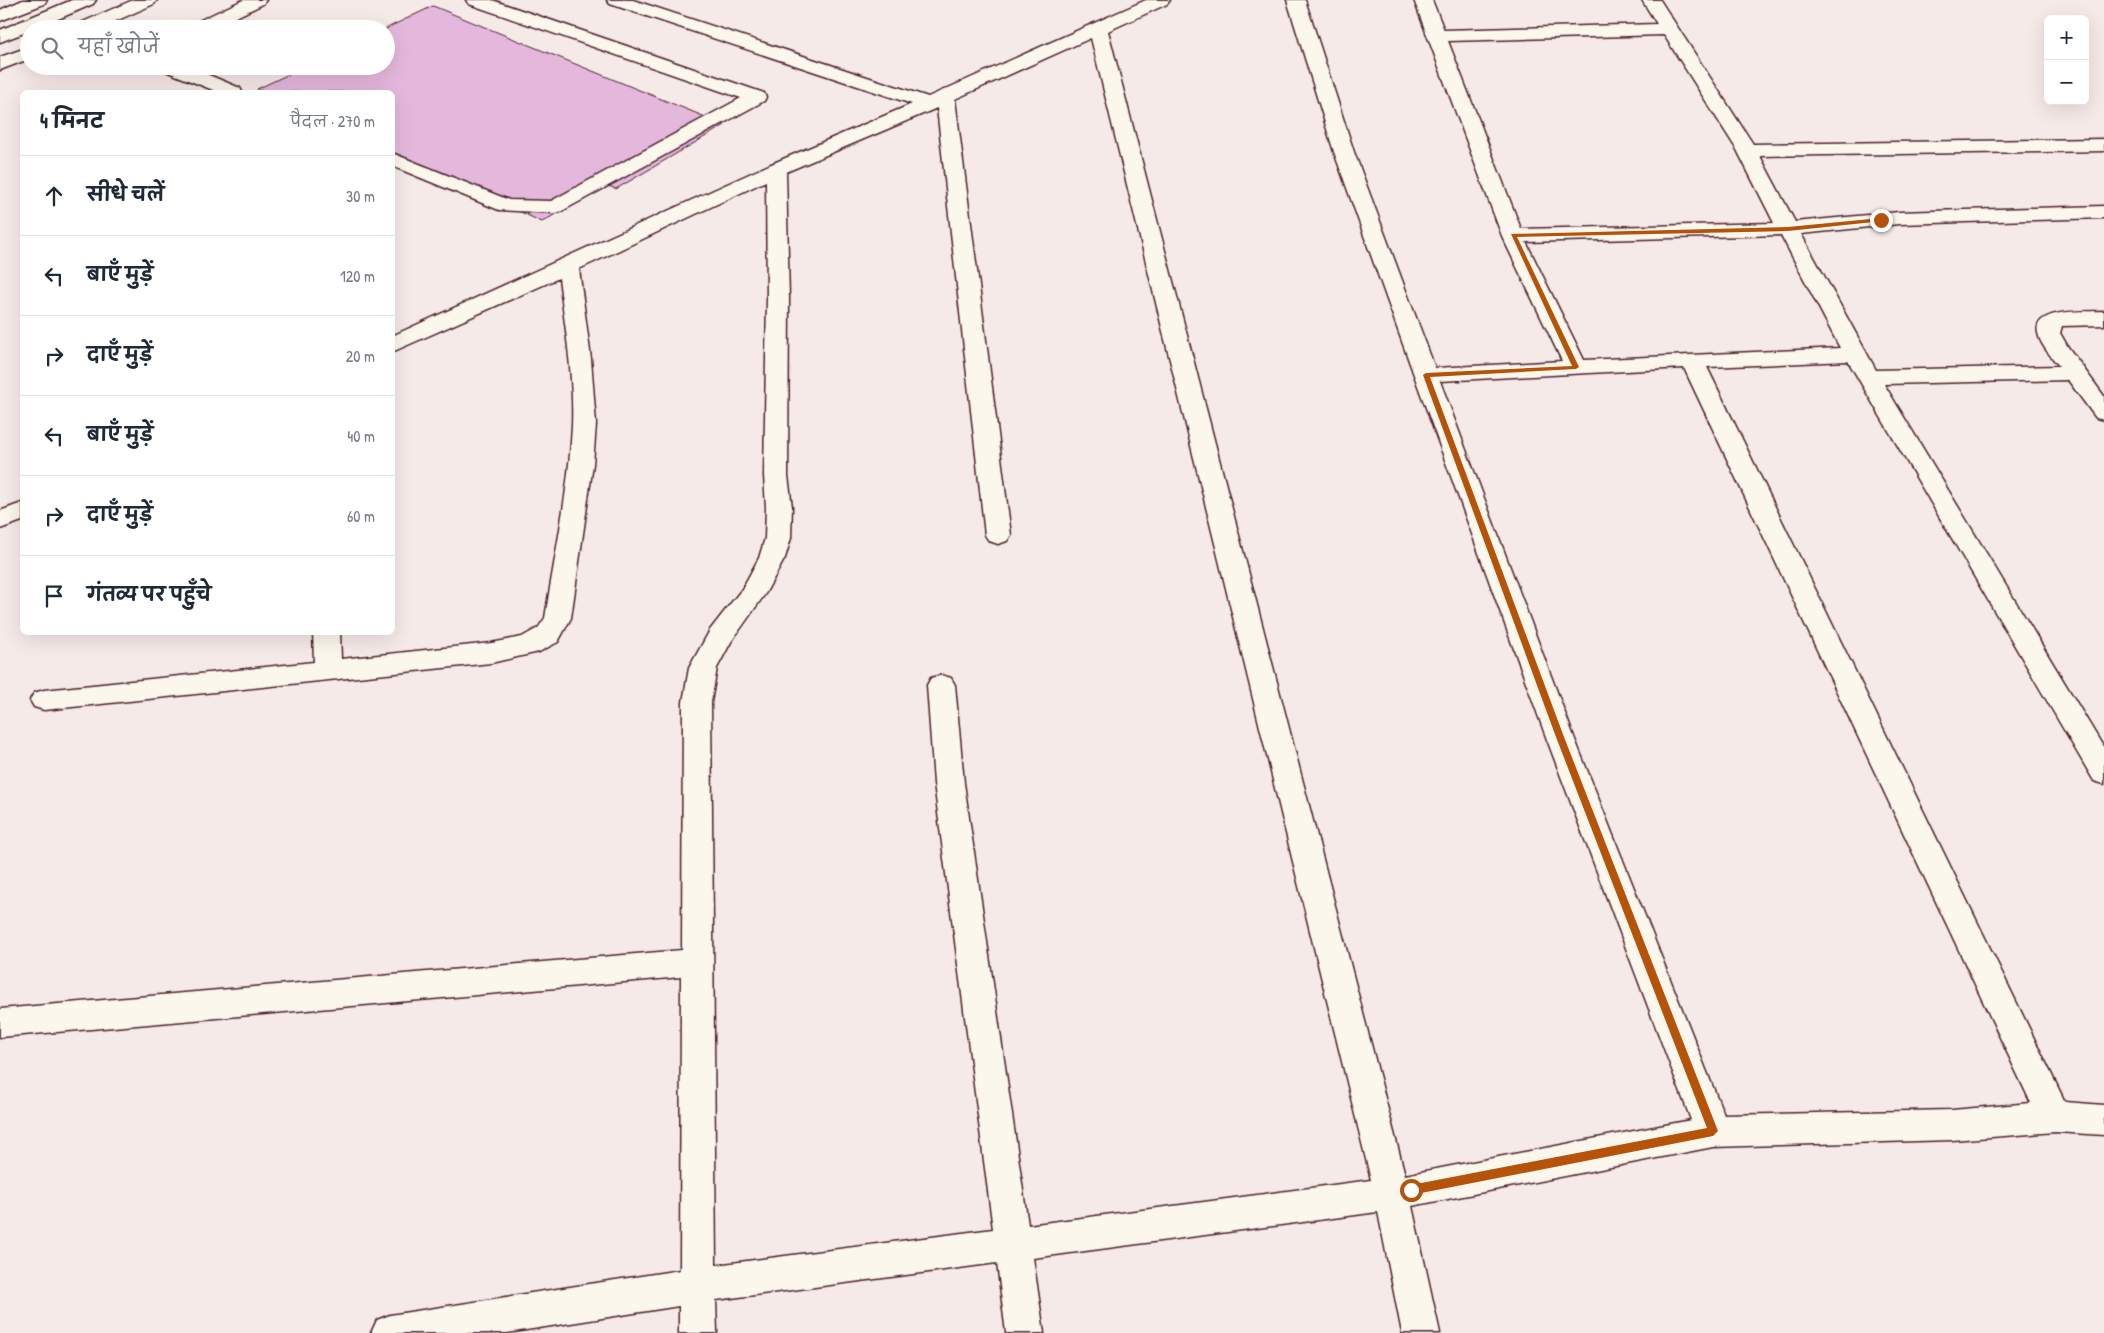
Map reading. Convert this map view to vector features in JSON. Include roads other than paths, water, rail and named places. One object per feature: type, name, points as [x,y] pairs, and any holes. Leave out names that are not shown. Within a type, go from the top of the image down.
[{"type":"street","points":[[0,16],[38,0]]},
{"type":"street","points":[[40,20],[87,0]]},
{"type":"street","points":[[102,20],[148,0]]},
{"type":"street","points":[[215,20],[257,0]]},
{"type":"street","points":[[395,160],[506,206],[555,207],[757,97],[475,0]]},
{"type":"street","points":[[616,0],[937,101]]},
{"type":"street","points":[[395,344],[568,266],[776,169],[937,101],[1161,0]]},
{"type":"street","points":[[1296,0],[1344,152],[1426,375],[1560,737],[1713,1131]]},
{"type":"street","points":[[1423,0],[1513,236],[1576,367]]},
{"type":"street","points":[[1650,0],[1747,150],[1855,354],[2104,773]]},
{"type":"street","points":[[0,37],[20,28]]},
{"type":"street","points":[[1098,28],[1392,1194],[1421,1333]]},
{"type":"street","points":[[1438,36],[1670,29]]},
{"type":"street","points":[[0,64],[20,56]]},
{"type":"street","points":[[192,75],[229,90]]},
{"type":"street","points":[[937,101],[998,535]]},
{"type":"street","points":[[1747,150],[2104,145]]},
{"type":"street","points":[[698,1333],[697,702],[704,668],[720,637],[752,594],[772,558],[778,538],[779,507],[776,476],[778,309],[776,169]]},
{"type":"street","points":[[1513,236],[1788,229],[1900,218],[2104,212]]},
{"type":"street","points":[[44,700],[491,653],[529,645],[548,635],[558,618],[581,464],[584,424],[580,359],[568,266]]},
{"type":"street","points":[[2104,318],[2057,320],[2050,324],[2049,333],[2057,348],[2104,413]]},
{"type":"street","points":[[1426,375],[1855,354]]},
{"type":"street","points":[[1692,361],[2055,1117]]},
{"type":"street","points":[[1869,377],[2075,373]]},
{"type":"street","points":[[0,521],[20,512]]},
{"type":"street","points":[[326,635],[328,670]]},
{"type":"street","points":[[941,685],[949,783],[1025,1333]]},
{"type":"street","points":[[0,1023],[698,962]]},
{"type":"street","points":[[390,1333],[699,1285],[1392,1194],[1713,1131],[1952,1125],[2055,1117],[2104,1120]]}]
